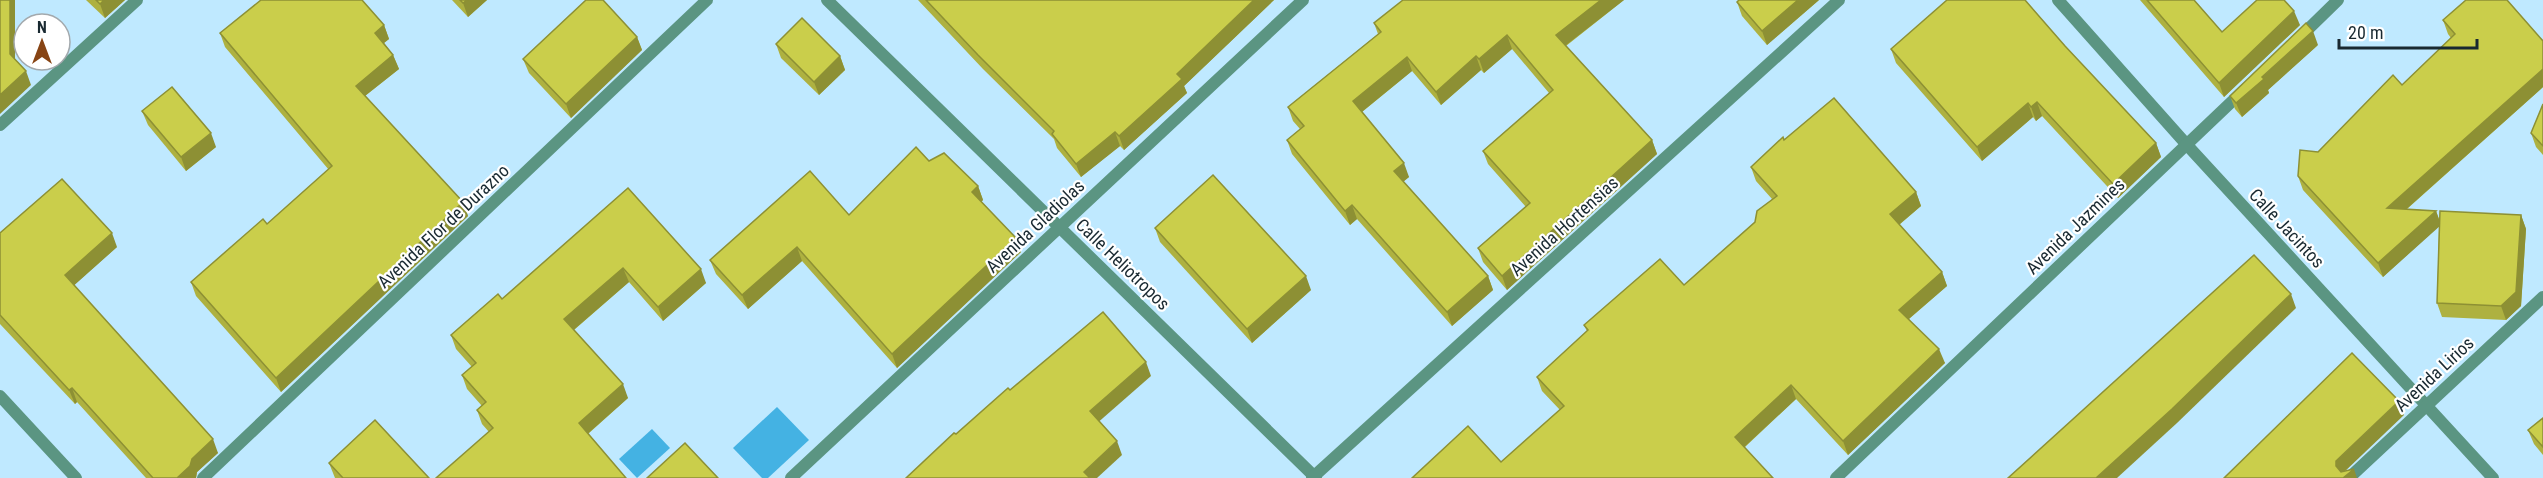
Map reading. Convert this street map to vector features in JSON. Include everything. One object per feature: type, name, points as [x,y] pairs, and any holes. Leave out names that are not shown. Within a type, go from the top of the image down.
[{"type":"street","points":[[0,125],[136,0]]},
{"type":"street","name":"Avenida Flor de Durazno","points":[[203,478],[707,0]]},
{"type":"street","name":"Calle Heliotropos","points":[[827,0],[1314,478]]},
{"type":"street","name":"Avenida Gladiolas","points":[[791,478],[1303,0]]},
{"type":"street","name":"Avenida Hortensias","points":[[1314,478],[1839,0]]},
{"type":"street","name":"Calle Jacintos","points":[[2058,0],[2187,145],[2493,478]]},
{"type":"street","points":[[2288,48],[2338,0]]},
{"type":"street","name":"Avenida Jazmines","points":[[1836,478],[2254,81]]},
{"type":"street","name":"Avenida Lirios","points":[[2349,478],[2543,297]]},
{"type":"street","points":[[0,396],[76,478]]},
{"type":"water","points":[[777,407],[809,440],[768,478],[762,478],[733,448]]},
{"type":"water","points":[[652,429],[670,448],[637,478],[619,459]]},
{"type":"building","points":[[0,0],[10,0],[12,72],[25,72],[0,95]]},
{"type":"building","points":[[261,0],[362,0],[384,25],[375,33],[393,55],[356,86],[463,202],[276,378],[191,282],[263,219],[267,224],[332,166],[220,33]]},
{"type":"building","points":[[586,0],[603,0],[637,37],[566,104],[523,59]]},
{"type":"building","points":[[926,0],[1254,0],[1177,74],[1182,79],[1119,136],[1115,132],[1076,164],[1052,134],[1054,131]]},
{"type":"building","points":[[1403,0],[1601,0],[1556,35],[1652,140],[1502,276],[1478,248],[1530,203],[1483,151],[1553,90],[1507,35],[1479,59],[1476,56],[1436,92],[1407,57],[1353,101],[1404,163],[1394,171],[1488,276],[1447,312],[1352,205],[1345,211],[1287,140],[1304,126],[1288,107],[1381,32],[1374,23]]},
{"type":"building","points":[[1739,0],[1798,0],[1762,31],[1737,2]]},
{"type":"building","points":[[1947,0],[2025,0],[2156,143],[2113,184],[2037,102],[2031,107],[2028,103],[1977,147],[1891,49]]},
{"type":"building","points":[[2147,0],[2194,0],[2222,32],[2257,0],[2284,0],[2294,11],[2219,83]]},
{"type":"building","points":[[2466,0],[2507,0],[2543,41],[2543,69],[2387,208],[2436,211],[2378,263],[2298,176],[2300,150],[2318,152],[2393,75],[2402,85],[2455,34],[2443,20]]},
{"type":"building","points":[[802,18],[840,56],[814,82],[776,44]]},
{"type":"building","points":[[2306,23],[2313,31],[2236,103],[2230,96]]},
{"type":"building","points":[[172,87],[211,133],[181,157],[142,111]]},
{"type":"building","points":[[1834,98],[1916,192],[1890,214],[1942,272],[1899,310],[1939,349],[1843,441],[1791,385],[1735,437],[1773,478],[1412,478],[1468,426],[1501,462],[1564,406],[1537,377],[1588,330],[1584,325],[1660,259],[1684,285],[1755,222],[1757,211],[1777,196],[1751,167],[1783,137],[1784,140]]},
{"type":"building","points":[[2543,104],[2543,146],[2531,133]]},
{"type":"building","points":[[916,147],[929,161],[944,153],[978,186],[972,192],[1016,238],[892,354],[797,247],[742,295],[710,260],[810,171],[849,215]]},
{"type":"building","points":[[1213,175],[1306,276],[1247,329],[1155,228]]},
{"type":"building","points":[[62,179],[112,233],[65,275],[213,439],[192,459],[190,466],[177,478],[153,478],[72,388],[69,390],[0,315],[0,233]]},
{"type":"building","points":[[628,188],[701,269],[658,307],[623,268],[564,319],[623,384],[579,423],[626,478],[436,478],[493,428],[477,410],[486,402],[462,375],[476,363],[451,335],[498,294],[502,299]]},
{"type":"building","points":[[2440,211],[2521,215],[2516,292],[2501,306],[2437,303]]},
{"type":"building","points":[[2254,255],[2291,294],[2172,409],[2096,478],[2008,478]]},
{"type":"building","points":[[1103,312],[1146,362],[1090,411],[1117,441],[1084,472],[1090,478],[906,478],[954,433],[956,434],[1008,388],[1010,390]]},
{"type":"building","points":[[2352,353],[2399,401],[2336,461],[2336,466],[2341,472],[2354,469],[2343,478],[2224,478]]},
{"type":"building","points":[[2543,418],[2543,447],[2528,430]]},
{"type":"building","points":[[375,420],[429,478],[343,478],[329,463]]},
{"type":"building","points":[[685,443],[718,478],[647,478]]}]
